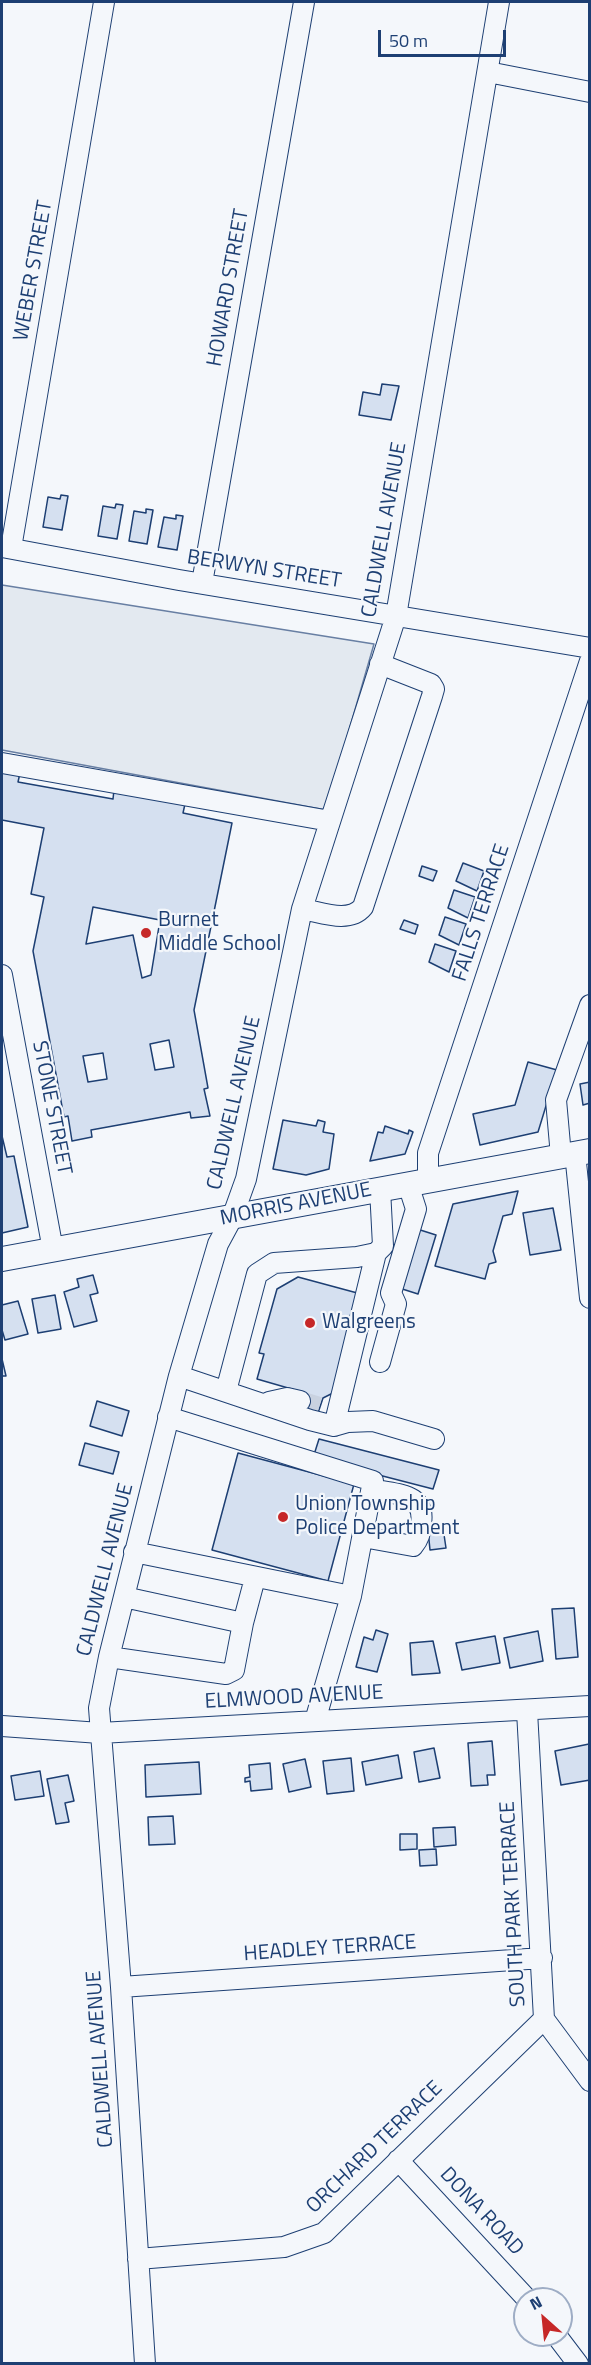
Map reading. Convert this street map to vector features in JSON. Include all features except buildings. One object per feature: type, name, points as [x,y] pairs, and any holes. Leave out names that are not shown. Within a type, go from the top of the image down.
[{"type":"main road","name":"MORRIS AVENUE","points":[[2,1259],[575,1153]]},
{"type":"street","name":"WEBER STREET","points":[[6,548],[104,2]]},
{"type":"street","name":"HOWARD STREET","points":[[202,584],[304,2]]},
{"type":"street","name":"CALDWELL AVENUE","points":[[145,2364],[121,1987],[99,1707],[109,1657],[179,1376],[218,1244],[232,1218],[246,1179],[302,909],[396,616],[499,2]]},
{"type":"street","points":[[488,72],[590,92]]},
{"type":"street","name":"BERWYN STREET","points":[[6,548],[202,584],[590,648]]},
{"type":"street","name":"FALLS TERRACE","points":[[380,1362],[396,1304],[391,1293],[416,1209],[418,1182],[590,661]]},
{"type":"street","points":[[302,909],[348,917],[358,914],[363,907],[432,696],[434,689],[431,684],[380,664]]},
{"type":"street","points":[[2,763],[330,821]]},
{"type":"street","name":"STONE STREET","points":[[2,975],[53,1250]]},
{"type":"street","points":[[590,1005],[556,1100],[575,1153],[590,1298]]},
{"type":"street","points":[[332,1425],[376,1253],[383,1246],[380,1190]]},
{"type":"street","points":[[226,1391],[257,1274],[274,1263],[357,1257],[376,1253]]},
{"type":"street","points":[[179,1376],[332,1425],[373,1421],[434,1439]]},
{"type":"street","points":[[263,1404],[287,1398],[300,1401]]},
{"type":"street","points":[[320,1407],[327,1411],[332,1425]]},
{"type":"street","points":[[168,1417],[413,1498],[420,1504],[423,1512],[419,1539],[413,1546],[363,1537]]},
{"type":"street","points":[[315,1721],[351,1596],[372,1485]]},
{"type":"street","points":[[135,1552],[351,1596]]},
{"type":"street","points":[[109,1657],[226,1674],[234,1670],[255,1578]]},
{"type":"street","points":[[124,1597],[243,1623]]},
{"type":"street","name":"ELMWOOD AVENUE","points":[[2,1726],[100,1733],[590,1706]]},
{"type":"street","name":"SOUTH PARK TERRACE","points":[[527,1710],[544,2019],[590,2081]]},
{"type":"street","name":"HEADLEY TERRACE","points":[[121,1987],[542,1958]]},
{"type":"street","name":"ORCHARD TERRACE","points":[[138,2259],[284,2247],[309,2240],[324,2232],[544,2019]]},
{"type":"street","name":"DONA ROAD","points":[[398,2160],[516,2287]]},
{"type":"street","points":[[565,2347],[578,2364]]},
{"type":"shaded area","points":[[2,585],[374,644],[326,810],[2,750]]},
{"type":"tunnel","points":[[300,1401],[320,1407]]},
{"type":"place","name":"Burnet Middle School","points":[[146,933]]},
{"type":"place","name":"Walgreens","points":[[310,1323]]},
{"type":"place","name":"Union Township Police Department","points":[[283,1517]]}]
